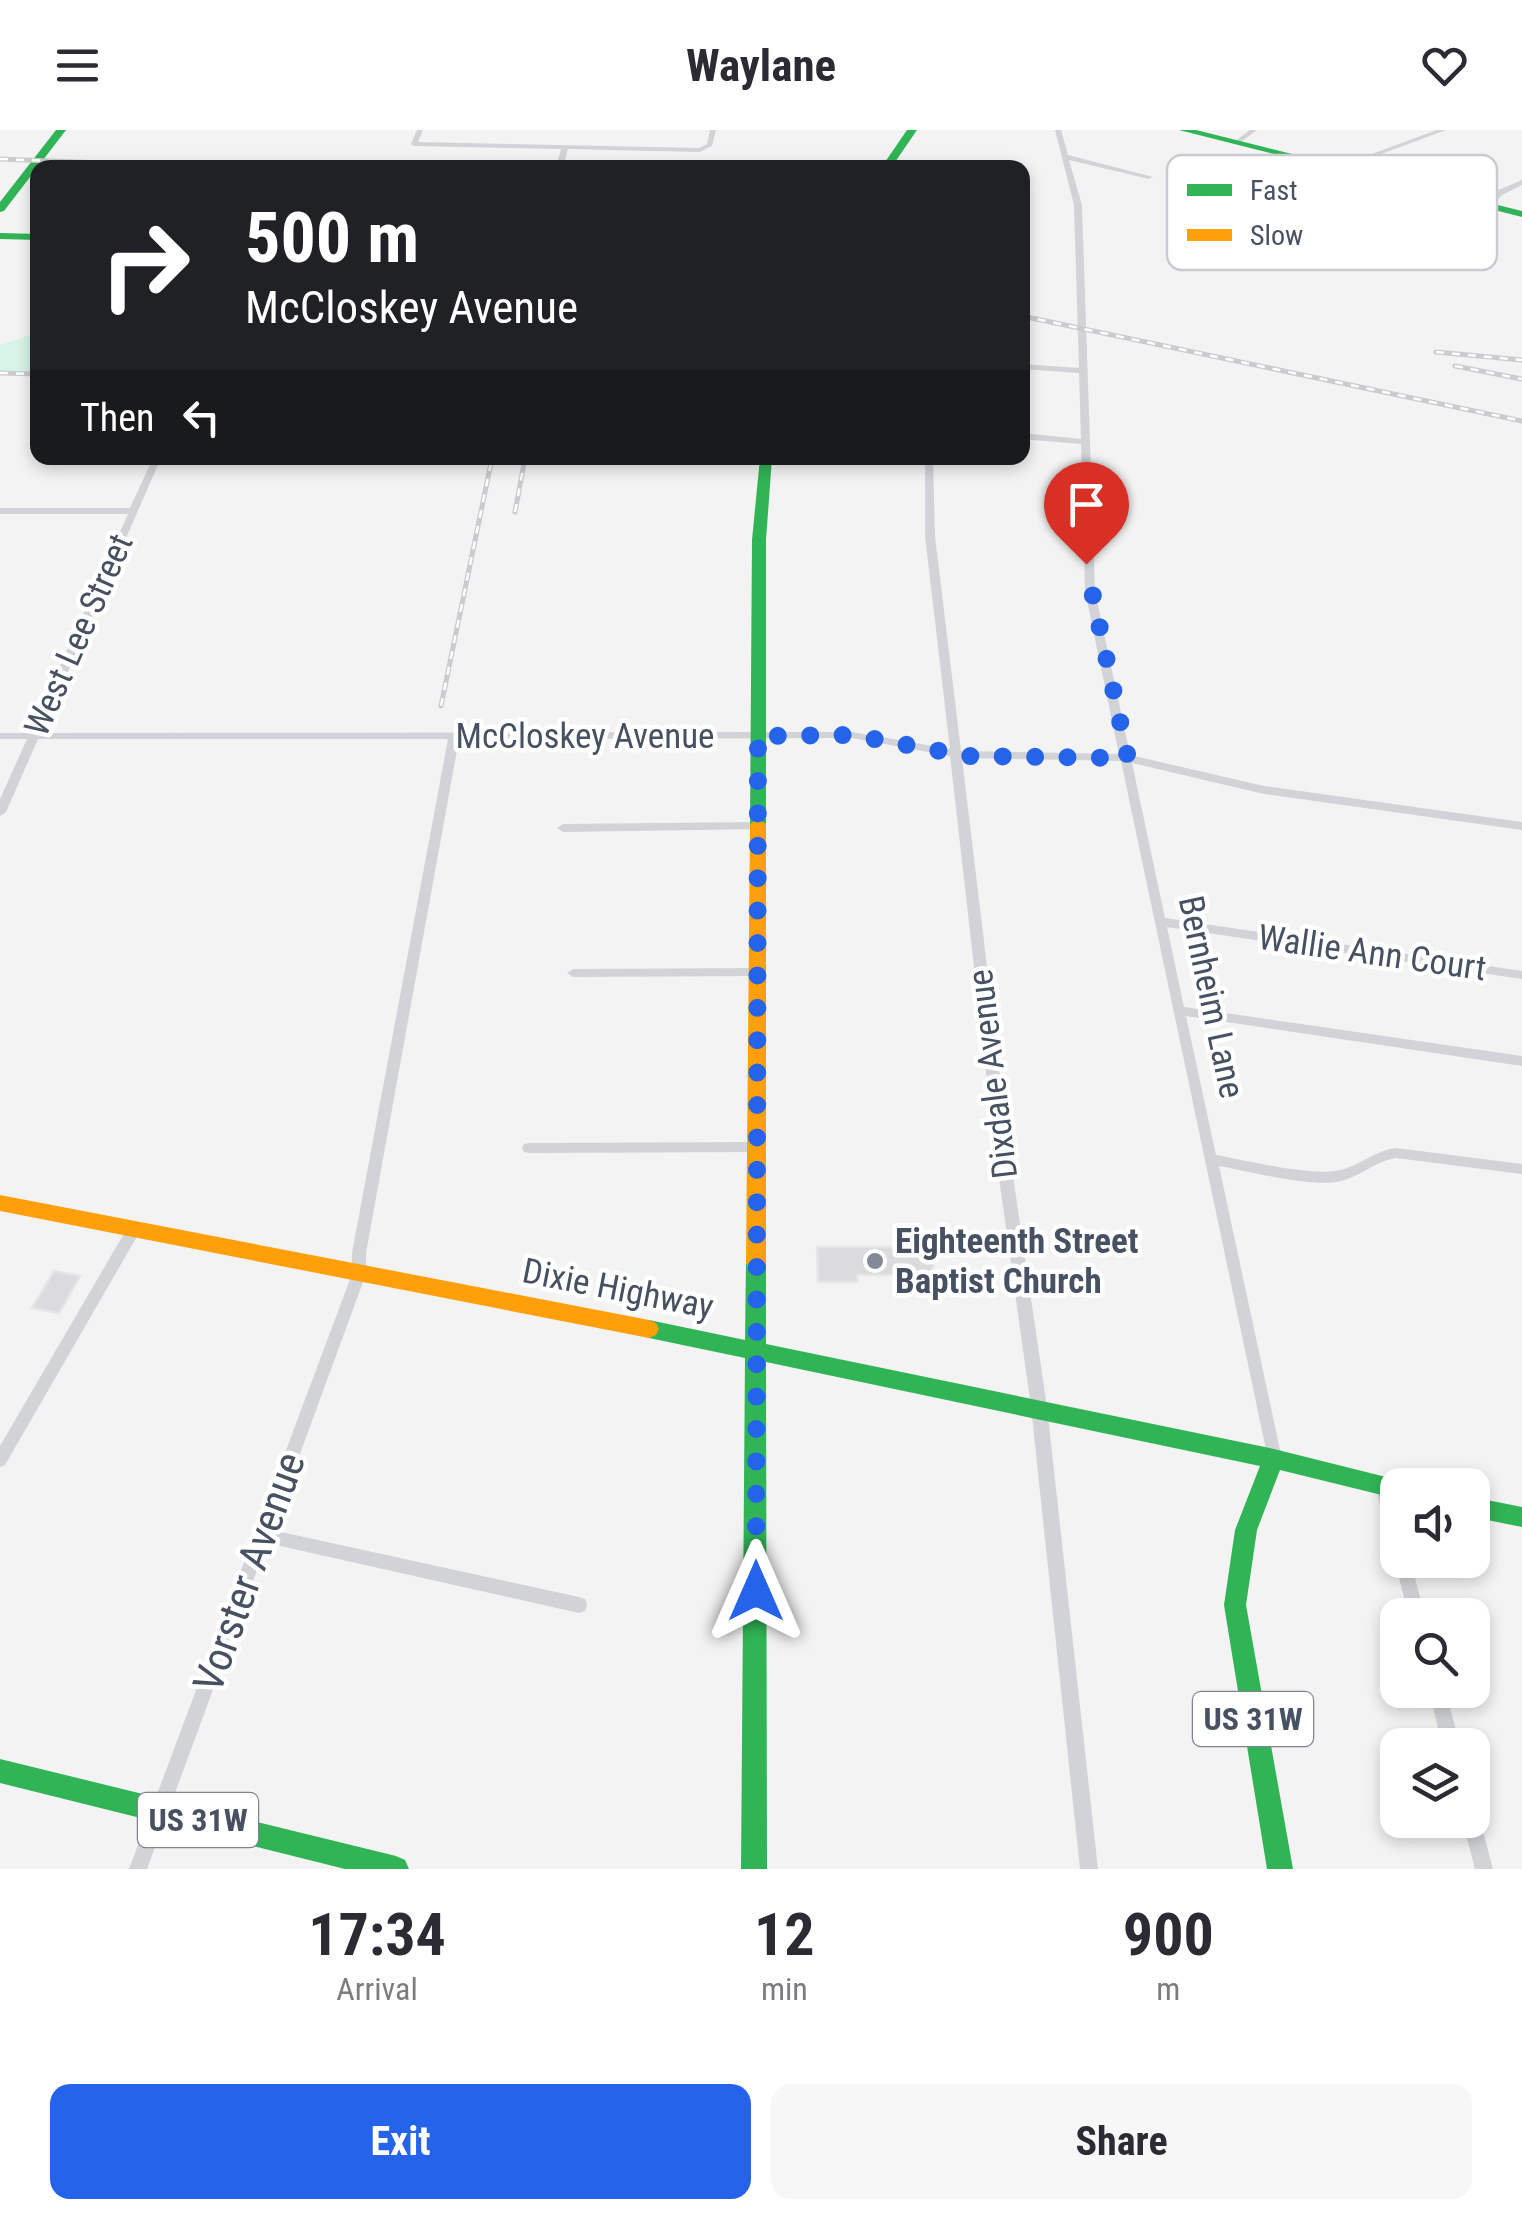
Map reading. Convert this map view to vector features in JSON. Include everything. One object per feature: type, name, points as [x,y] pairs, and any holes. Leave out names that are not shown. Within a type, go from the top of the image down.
[{"type":"main road","points":[[38,160],[62,130]]},
{"type":"main road","points":[[891,160],[912,130]]},
{"type":"main road","points":[[1184,130],[1285,155]]},
{"type":"main road","points":[[0,209],[30,171]]},
{"type":"main road","points":[[1497,208],[1522,214]]},
{"type":"main road","points":[[0,236],[30,237]]},
{"type":"main road","points":[[754,1869],[759,505],[765,465]]},
{"type":"main road","name":"Dixie Highway","points":[[0,1203],[756,1349],[1039,1407],[1380,1486]]},
{"type":"main road","name":"US 31W","points":[[1274,1459],[1246,1530],[1235,1606],[1280,1869]]},
{"type":"main road","points":[[1490,1511],[1522,1517]]},
{"type":"main road","name":"US 31W","points":[[0,1771],[396,1869]]},
{"type":"street","points":[[420,130],[414,144],[704,150],[710,145],[713,130]]},
{"type":"street","name":"Bernheim Lane","points":[[1058,130],[1078,205],[1080,372],[1090,591],[1274,1459]]},
{"type":"street","points":[[1236,143],[1254,130]]},
{"type":"street","points":[[1374,155],[1443,130]]},
{"type":"street","points":[[561,160],[565,146]]},
{"type":"street","points":[[1067,157],[1149,178]]},
{"type":"street","points":[[1497,194],[1522,182]]},
{"type":"street","points":[[1030,367],[1080,372]]},
{"type":"street","points":[[1030,437],[1083,442]]},
{"type":"street","name":"West Lee Street","points":[[0,812],[154,465]]},
{"type":"street","name":"Dixdale Avenue","points":[[929,465],[927,506],[1012,1228],[1039,1407],[1090,1869]]},
{"type":"street","points":[[0,511],[134,510]]},
{"type":"street","name":"McCloskey Avenue","points":[[0,736],[852,735],[956,754],[1128,758],[1264,790],[1522,826]]},
{"type":"street","name":"Vorster Avenue","points":[[138,1869],[359,1274],[359,1253],[454,736]]},
{"type":"street","points":[[563,828],[758,826]]},
{"type":"street","name":"Wallie Ann Court","points":[[1163,922],[1522,975]]},
{"type":"street","points":[[572,972],[758,972]]},
{"type":"street","points":[[1181,1011],[1522,1061]]},
{"type":"street","points":[[530,1148],[758,1147]]},
{"type":"street","points":[[1212,1160],[1336,1177],[1360,1168],[1379,1154],[1396,1153],[1522,1169]]},
{"type":"street","points":[[0,1460],[134,1229]]},
{"type":"street","points":[[263,1535],[580,1605]]},
{"type":"street","points":[[1476,1838],[1484,1869]]},
{"type":"green space","points":[[30,335],[30,372],[0,371],[0,345]]},
{"type":"building","name":"Eighteenth Street Baptist Church","points":[[817,1247],[933,1247],[933,1275],[857,1275],[858,1282],[818,1282]]},
{"type":"building","points":[[54,1271],[80,1276],[59,1313],[32,1308]]},
{"type":"railway","points":[[0,159],[30,160]]},
{"type":"railway","points":[[1030,318],[1522,421]]},
{"type":"railway","points":[[1436,352],[1522,360]]},
{"type":"railway","points":[[1455,366],[1522,379]]},
{"type":"railway","points":[[0,373],[30,374]]},
{"type":"railway","points":[[441,706],[491,465]]},
{"type":"railway","points":[[515,512],[524,465]]},
{"type":"traffic: fast","points":[[38,160],[61,130]]},
{"type":"traffic: fast","points":[[891,160],[912,130]]},
{"type":"traffic: fast","points":[[1184,130],[1285,155]]},
{"type":"traffic: fast","points":[[0,209],[30,170]]},
{"type":"traffic: fast","points":[[1497,208],[1522,214]]},
{"type":"traffic: fast","points":[[0,236],[30,237]]},
{"type":"traffic: fast","points":[[758,824],[759,540],[765,465]]},
{"type":"traffic: fast","points":[[754,1869],[756,1263]]},
{"type":"traffic: fast","points":[[649,1329],[1274,1459]]},
{"type":"traffic: fast","points":[[1280,1869],[1235,1605],[1246,1530],[1274,1459],[1380,1485]]},
{"type":"traffic: fast","points":[[1490,1511],[1522,1517]]},
{"type":"traffic: fast","points":[[0,1771],[396,1869]]},
{"type":"traffic: slow","points":[[756,1263],[758,824]]},
{"type":"traffic: slow","points":[[0,1203],[649,1329]]},
{"type":"place","name":"Eighteenth Street Baptist Church","points":[[875,1261]]},
{"type":"route","points":[[756,1591],[758,736],[852,735],[968,756],[1128,758],[1086,564]]}]
